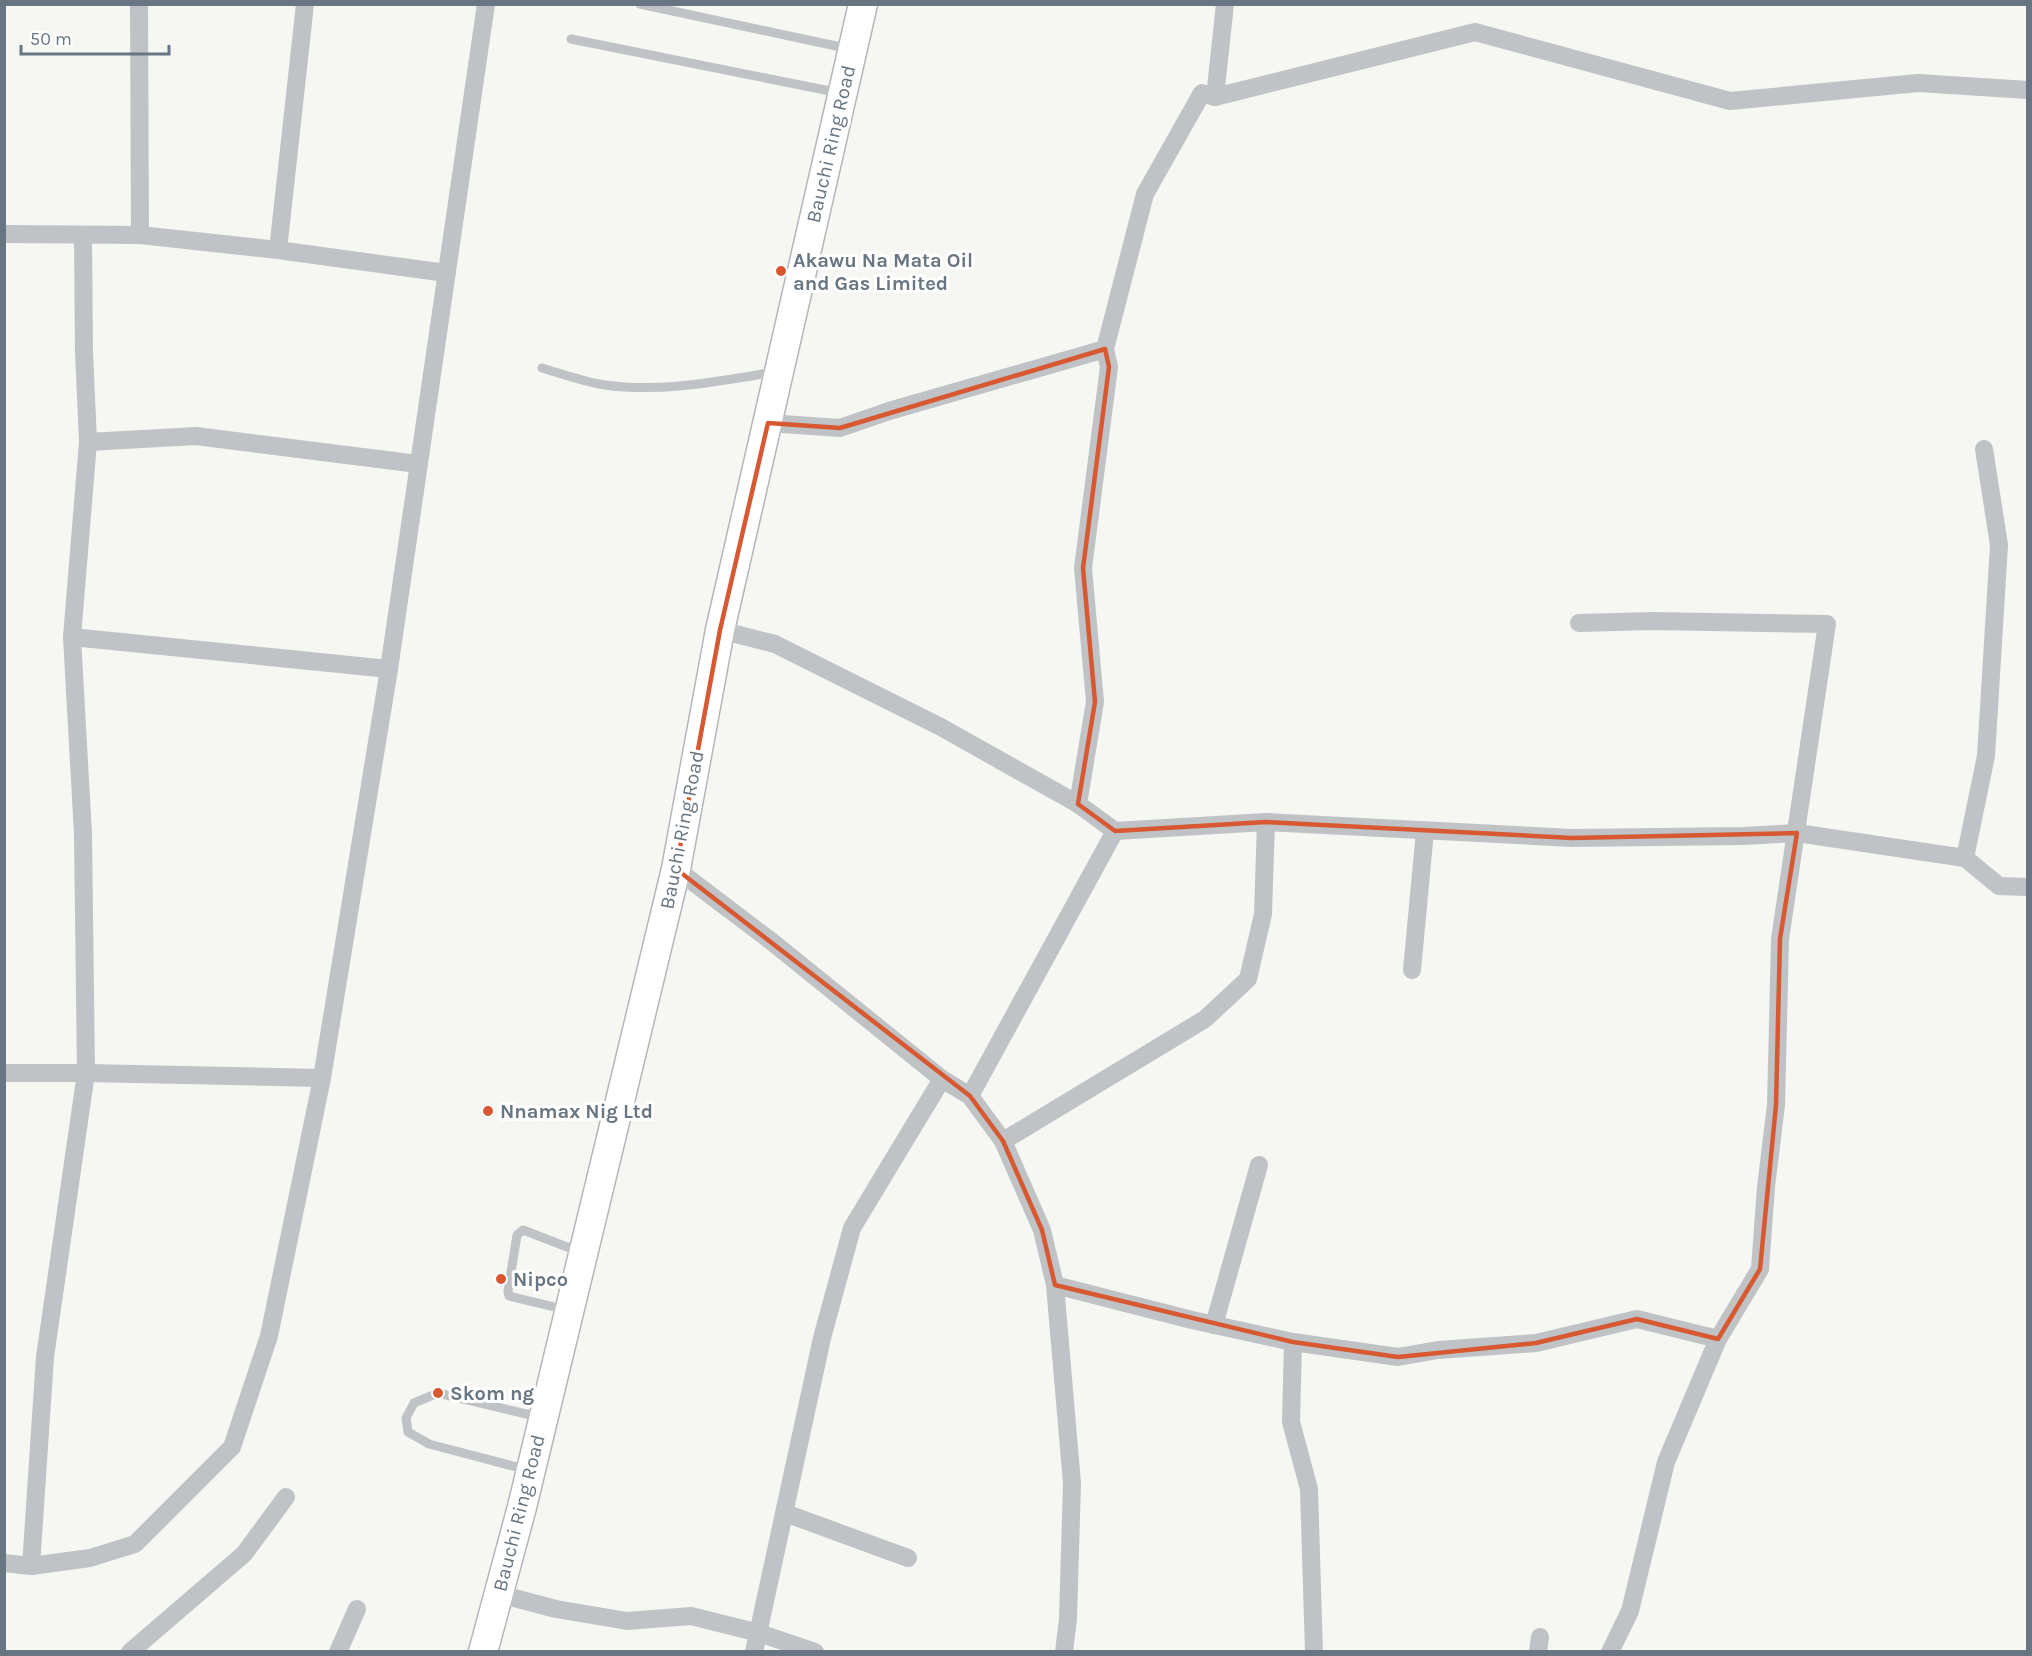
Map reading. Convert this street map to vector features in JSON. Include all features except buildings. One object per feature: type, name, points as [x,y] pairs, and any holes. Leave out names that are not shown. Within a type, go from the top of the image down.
[{"type":"main road","name":"Bauchi Ring Road","points":[[483,1652],[531,1471],[676,869],[720,630],[863,4]]},
{"type":"street","points":[[139,4],[140,235]]},
{"type":"street","points":[[278,250],[304,4]]},
{"type":"street","points":[[4,1563],[31,1566],[90,1558],[135,1544],[232,1447],[269,1336],[322,1078],[389,669],[486,4]]},
{"type":"street","points":[[1215,97],[1225,4]]},
{"type":"street","points":[[1078,804],[1095,702],[1083,568],[1109,367],[1105,349],[1145,194],[1202,93],[1215,97],[1475,32],[1730,101],[1918,83],[2028,90]]},
{"type":"street","points":[[4,234],[140,235],[278,250],[446,273]]},
{"type":"street","points":[[31,1566],[45,1357],[86,1072],[83,834],[72,637],[88,442],[84,352],[83,235]]},
{"type":"street","points":[[768,423],[840,429],[889,411],[1105,349]]},
{"type":"street","points":[[88,442],[196,436],[418,464]]},
{"type":"street","points":[[1965,858],[1986,756],[1999,545],[1984,449]]},
{"type":"street","points":[[1579,623],[1652,621],[1827,624],[1780,939],[1776,1105],[1766,1187],[1760,1269],[1718,1339],[1666,1462],[1630,1611],[1610,1652]]},
{"type":"street","points":[[720,630],[775,644],[939,726],[1078,804],[1115,831],[1266,822],[1572,838],[1797,833],[1965,858],[1999,886],[2028,887]]},
{"type":"street","points":[[72,637],[389,669]]},
{"type":"street","points":[[1003,1141],[1205,1019],[1248,979],[1263,914],[1266,822]]},
{"type":"street","points":[[970,1096],[1115,831]]},
{"type":"street","points":[[1412,970],[1425,831]]},
{"type":"street","points":[[676,869],[771,941],[942,1079],[970,1096],[1003,1141],[1042,1230],[1055,1285],[1072,1483],[1068,1619],[1064,1652]]},
{"type":"street","points":[[4,1073],[86,1072],[322,1078]]},
{"type":"street","points":[[754,1652],[822,1338],[852,1228],[942,1079]]},
{"type":"street","points":[[1214,1325],[1259,1165]]},
{"type":"street","points":[[1055,1285],[1214,1325],[1293,1342],[1398,1357],[1438,1350],[1536,1344],[1637,1319],[1718,1339]]},
{"type":"street","points":[[1293,1342],[1291,1422],[1309,1489],[1314,1652]]},
{"type":"street","points":[[130,1652],[244,1554],[286,1497]]},
{"type":"street","points":[[785,1513],[908,1558]]},
{"type":"street","points":[[499,1594],[556,1609],[627,1621],[691,1616],[759,1633],[815,1652]]},
{"type":"street","points":[[338,1652],[357,1609]]},
{"type":"lane","points":[[640,4],[852,50]]},
{"type":"lane","points":[[571,39],[842,94]]},
{"type":"lane","points":[[542,368],[602,385],[643,389],[682,386],[781,371]]},
{"type":"lane","points":[[569,1311],[509,1296],[517,1235],[523,1230],[584,1253]]},
{"type":"lane","points":[[531,1471],[429,1444],[408,1432],[406,1418],[414,1402],[438,1393],[544,1418]]},
{"type":"highlighted area","points":[[1105,349],[1109,367],[1083,568],[1095,702],[1078,804],[1115,831],[1266,822],[1572,838],[1797,833],[1780,939],[1776,1105],[1760,1269],[1718,1339],[1637,1319],[1536,1343],[1398,1357],[1293,1342],[1055,1285],[1042,1230],[1003,1141],[970,1096],[676,869],[720,630],[768,423],[840,428]]},
{"type":"place","name":"Akawu Na Mata Oil and Gas Limited","points":[[781,271]]},
{"type":"place","name":"Nnamax Nig Ltd","points":[[488,1111]]},
{"type":"place","name":"Nipco","points":[[501,1279]]},
{"type":"place","name":"Skom ng","points":[[438,1393]]}]
